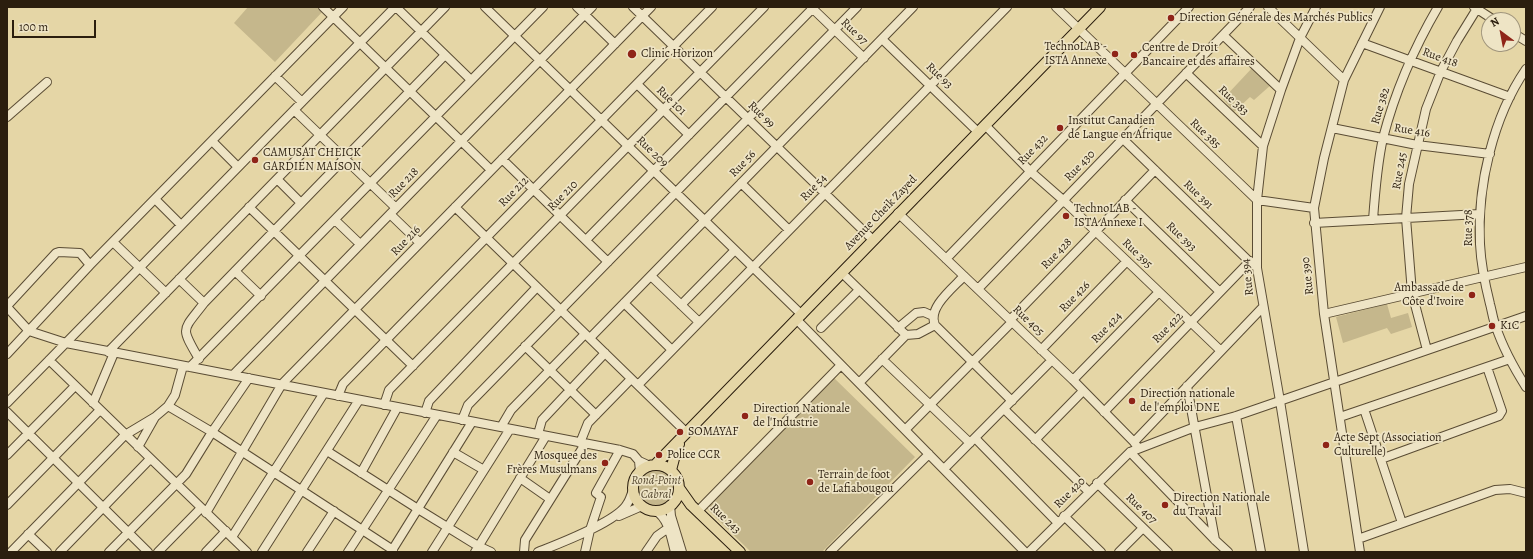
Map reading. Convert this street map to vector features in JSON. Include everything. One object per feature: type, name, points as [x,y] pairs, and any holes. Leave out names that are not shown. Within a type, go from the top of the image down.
[{"type":"main road","name":"Avenue Cheik Zayed","points":[[652,466],[684,435],[842,273],[898,213],[1100,7]]},
{"type":"main road","name":"Avenue Cheik Zayed","points":[[671,470],[676,451],[684,435]]},
{"type":"main road","points":[[652,466],[663,466],[671,470],[675,475],[679,488],[676,499],[666,508],[656,511],[642,506],[636,499],[633,490],[636,477],[640,472],[652,466]]},
{"type":"main road","name":"Rue 243","points":[[679,488],[695,508],[736,550]]},
{"type":"main road","points":[[671,505],[695,508]]},
{"type":"street","points":[[323,7],[491,170]]},
{"type":"street","points":[[7,354],[90,265],[343,7]]},
{"type":"street","points":[[7,403],[395,7],[471,80]]},
{"type":"street","points":[[93,403],[111,352],[179,279],[445,7]]},
{"type":"street","points":[[11,552],[125,435],[155,417],[168,406],[175,395],[187,366],[199,358],[543,7]]},
{"type":"street","points":[[577,7],[615,44]]},
{"type":"street","name":"Rue 218","points":[[233,375],[592,7]]},
{"type":"street","name":"Rue 99","points":[[633,7],[873,240]]},
{"type":"street","name":"Rue 216","points":[[158,552],[204,510],[242,452],[282,384],[650,7]]},
{"type":"street","name":"Rue 212","points":[[338,396],[343,384],[712,7]]},
{"type":"street","name":"Rue 210","points":[[384,405],[389,390],[764,7]]},
{"type":"street","points":[[462,420],[468,405],[857,7]]},
{"type":"street","name":"Rue 54","points":[[638,385],[1007,7]]},
{"type":"street","name":"Rue 385","points":[[1056,7],[1256,200]]},
{"type":"street","name":"Rue 432","points":[[946,259],[1189,7]]},
{"type":"street","name":"Rue 430","points":[[978,289],[1250,7]]},
{"type":"street","points":[[1268,7],[1344,80]]},
{"type":"street","name":"Rue 394","points":[[1304,552],[1257,268],[1256,200],[1263,146],[1300,38],[1316,7]]},
{"type":"street","name":"Rue 390","points":[[1360,552],[1324,314],[1314,223],[1314,208],[1344,80],[1380,7]]},
{"type":"street","name":"Rue 382","points":[[1373,220],[1376,182],[1383,139],[1394,100],[1410,60],[1438,7]]},
{"type":"street","name":"Rue 209","points":[[489,8],[570,90],[753,267],[841,365],[1025,552]]},
{"type":"street","points":[[586,240],[812,8]]},
{"type":"street","name":"Rue 97","points":[[812,8],[864,58]]},
{"type":"street","name":"Rue 56","points":[[501,427],[511,410],[550,370],[624,303],[864,58],[910,8]]},
{"type":"street","name":"Rue 245","points":[[1427,350],[1412,294],[1406,218],[1409,184],[1426,109],[1441,72],[1476,8]]},
{"type":"street","points":[[1223,35],[1281,90]]},
{"type":"street","name":"Rue 93","points":[[882,39],[930,85],[981,128]]},
{"type":"street","name":"Rue 418","points":[[1362,42],[1510,97]]},
{"type":"street","points":[[199,358],[186,336],[185,331],[186,326],[204,303],[445,55]]},
{"type":"street","name":"Rue 378","points":[[1526,70],[1510,97],[1498,127],[1483,185],[1480,214],[1480,243],[1483,277],[1496,327],[1510,359],[1526,387]]},
{"type":"street","name":"Rue 383","points":[[1186,73],[1263,146]]},
{"type":"street","points":[[275,76],[302,102]]},
{"type":"street","points":[[7,117],[47,82]]},
{"type":"street","name":"Rue 101","points":[[637,84],[689,135]]},
{"type":"street","points":[[294,110],[396,208]]},
{"type":"street","name":"Rue 395","points":[[981,128],[1063,200],[1221,351]]},
{"type":"street","name":"Rue 416","points":[[1332,128],[1417,145],[1490,154]]},
{"type":"street","name":"Rue 391","points":[[1122,139],[1257,268]]},
{"type":"street","points":[[212,141],[238,167]]},
{"type":"street","points":[[502,159],[608,262]]},
{"type":"street","name":"Rue 428","points":[[905,430],[1155,170]]},
{"type":"street","points":[[277,179],[301,203]]},
{"type":"street","points":[[741,183],[789,230]]},
{"type":"street","points":[[155,199],[181,225]]},
{"type":"street","name":"Rue 393","points":[[1125,200],[1220,292]]},
{"type":"street","points":[[1256,200],[1314,208]]},
{"type":"street","points":[[249,207],[413,366]]},
{"type":"street","points":[[455,207],[638,385],[684,435]]},
{"type":"street","name":"Rue 405","points":[[898,213],[1073,380],[1136,445]]},
{"type":"street","points":[[390,214],[420,244]]},
{"type":"street","points":[[1314,223],[1480,214]]},
{"type":"street","points":[[335,220],[360,244]]},
{"type":"street","points":[[113,242],[166,293]]},
{"type":"street","points":[[681,306],[735,250]]},
{"type":"street","points":[[90,265],[80,253],[56,253],[7,306],[29,331],[66,343],[620,450],[633,454],[639,461],[652,466]]},
{"type":"street","name":"Rue 426","points":[[1041,350],[1127,261]]},
{"type":"street","name":"Rue 422","points":[[1104,412],[1250,261]]},
{"type":"street","points":[[1324,314],[1526,266]]},
{"type":"street","points":[[235,271],[260,296]]},
{"type":"street","points":[[842,273],[906,335]]},
{"type":"street","points":[[650,276],[699,322]]},
{"type":"street","points":[[964,276],[940,301],[933,316],[933,320],[935,325],[1012,401]]},
{"type":"street","points":[[179,279],[204,303]]},
{"type":"street","points":[[425,413],[429,401],[538,288]]},
{"type":"street","points":[[821,328],[859,290]]},
{"type":"street","name":"Rue 424","points":[[1073,380],[1159,292]]},
{"type":"street","points":[[624,303],[672,350]]},
{"type":"street","points":[[1136,445],[1187,386],[1263,307]]},
{"type":"street","points":[[898,328],[916,313],[924,312],[933,316]]},
{"type":"street","points":[[1136,445],[1236,416],[1526,316]]},
{"type":"street","points":[[859,383],[906,335],[918,334],[935,325]]},
{"type":"street","points":[[525,346],[596,415]]},
{"type":"street","points":[[477,549],[520,478],[542,435],[542,420],[605,353]]},
{"type":"street","points":[[882,359],[929,405],[972,440],[1058,523]]},
{"type":"street","points":[[1340,417],[1510,359]]},
{"type":"street","points":[[49,360],[247,552]]},
{"type":"street","points":[[944,469],[1052,360]]},
{"type":"street","points":[[695,508],[841,365]]},
{"type":"street","points":[[1381,459],[1499,416],[1502,411],[1487,367]]},
{"type":"street","points":[[109,552],[188,471],[212,432],[249,378]]},
{"type":"street","points":[[524,552],[525,540],[583,443],[588,423],[631,379]]},
{"type":"street","points":[[7,455],[75,386]]},
{"type":"street","points":[[1187,386],[1215,540]]},
{"type":"street","points":[[1035,440],[1083,391]]},
{"type":"street","points":[[206,552],[229,534],[273,472],[324,393]]},
{"type":"street","points":[[262,552],[360,400]]},
{"type":"street","points":[[168,406],[212,432],[302,490],[392,551],[472,422]]},
{"type":"street","points":[[361,473],[397,408]]},
{"type":"street","points":[[1004,409],[1088,492]]},
{"type":"street","points":[[1364,409],[1402,523]]},
{"type":"street","points":[[7,505],[100,410]]},
{"type":"street","points":[[7,412],[148,552]]},
{"type":"street","points":[[348,552],[437,415]]},
{"type":"street","points":[[1236,416],[1261,552]]},
{"type":"street","points":[[138,447],[155,417]]},
{"type":"street","points":[[432,552],[510,429]]},
{"type":"street","name":"Rue 420","points":[[1029,552],[1136,445]]},
{"type":"street","points":[[585,552],[601,497],[596,493],[620,450]]},
{"type":"street","points":[[327,451],[448,527],[477,549],[491,552]]},
{"type":"street","points":[[453,452],[484,470]]},
{"type":"street","points":[[1130,452],[1228,552]]},
{"type":"street","points":[[830,552],[929,454]]},
{"type":"street","points":[[64,551],[103,507],[150,459]]},
{"type":"street","points":[[639,461],[640,472]]},
{"type":"street","points":[[520,478],[550,499]]},
{"type":"street","name":"Rue 407","points":[[1097,483],[1168,552]]},
{"type":"street","points":[[1358,539],[1495,490],[1510,489],[1526,493]]},
{"type":"street","points":[[593,528],[619,514],[627,505],[633,490]]},
{"type":"street","points":[[671,505],[671,526],[675,552]]},
{"type":"street","points":[[538,552],[642,506]]},
{"type":"street","points":[[307,552],[334,511]]},
{"type":"street","points":[[656,511],[661,514],[671,526],[682,552]]},
{"type":"street","points":[[1064,516],[1097,551]]},
{"type":"street","points":[[646,552],[657,536],[671,526]]},
{"type":"street","points":[[1119,552],[1143,528]]},
{"type":"street","points":[[28,534],[47,552]]},
{"type":"green space","points":[[248,7],[320,7],[324,10],[275,62],[234,23]]},
{"type":"green space","points":[[1253,67],[1272,84],[1254,100],[1250,97],[1234,112],[1223,99]]},
{"type":"green space","points":[[1387,304],[1391,318],[1408,313],[1412,327],[1391,334],[1387,328],[1343,343],[1336,317]]},
{"type":"green space","name":"Terrain de foot de Lafiabougou","points":[[833,377],[915,457],[822,552],[751,552],[705,507]]},
{"type":"green space","name":"Rond-Point Cabral","points":[[660,470],[669,475],[673,481],[673,495],[669,501],[660,506],[652,506],[643,501],[639,495],[638,484],[643,475],[649,471]]},
{"type":"place","name":"Direction Générale des Marchés Publics","points":[[1171,18]]},
{"type":"place","name":"Clinic Horizon","points":[[632,54]]},
{"type":"place","name":"TechnoLAB - ISTA Annexe","points":[[1115,54]]},
{"type":"place","name":"Centre de Droit Bancaire et des affaires","points":[[1134,55]]},
{"type":"place","name":"Institut Canadien de Langue en Afrique","points":[[1060,128]]},
{"type":"place","name":"CAMUSAT CHEICK GARDIEN MAISON","points":[[255,160]]},
{"type":"place","name":"TechnoLAB - ISTA Annexe I","points":[[1066,216]]},
{"type":"place","name":"Ambassade de Côte d'Ivoire","points":[[1472,295]]},
{"type":"place","name":"K1C","points":[[1492,326]]},
{"type":"place","name":"Direction nationale de l'emploi DNE","points":[[1132,401]]},
{"type":"place","name":"Direction Nationale de l'Industrie","points":[[745,416]]},
{"type":"place","name":"SOMAYAF","points":[[680,432]]},
{"type":"place","name":"Acte Sept (Association Culturelle)","points":[[1326,445]]},
{"type":"place","name":"Police CCR","points":[[659,455]]},
{"type":"place","name":"Mosquee des Frères Musulmans","points":[[605,463]]},
{"type":"place","name":"Terrain de foot de Lafiabougou","points":[[810,482]]},
{"type":"place","name":"Direction Nationale du Travail","points":[[1165,505]]}]
